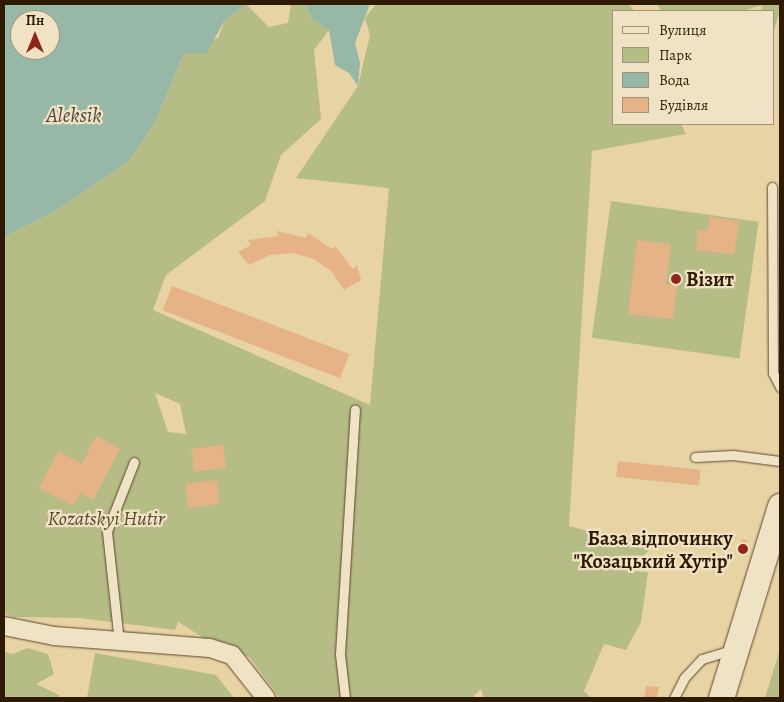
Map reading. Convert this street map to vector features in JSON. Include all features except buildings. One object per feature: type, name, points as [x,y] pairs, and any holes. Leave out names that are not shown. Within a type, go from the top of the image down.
[{"type":"main road","points":[[721,698],[780,506]]},
{"type":"street","points":[[4,626],[119,642],[210,648],[232,655],[266,698]]},
{"type":"lane","points":[[772,187],[773,373],[780,387]]},
{"type":"lane","points":[[346,698],[340,654],[355,409]]},
{"type":"lane","points":[[695,457],[732,456],[780,461]]},
{"type":"lane","points":[[119,642],[107,531],[134,462]]},
{"type":"lane","points":[[674,698],[684,678],[702,659],[736,649]]},
{"type":"green space","name":"Kozatskyi Hutir","points":[[246,4],[269,27],[288,23],[291,4],[305,4],[313,20],[329,30],[314,50],[321,119],[281,155],[265,201],[166,275],[153,310],[370,405],[389,188],[296,178],[358,86],[370,35],[365,18],[376,4],[629,4],[633,10],[612,10],[612,125],[682,125],[686,134],[592,151],[569,526],[651,548],[628,571],[648,572],[641,622],[626,650],[604,644],[584,691],[591,698],[484,698],[481,689],[472,698],[280,698],[249,657],[207,640],[178,622],[175,630],[80,618],[13,617],[4,613],[4,237],[56,211],[130,160],[155,122],[184,53],[218,38],[225,20]],"holes":[[[155,393],[180,404],[186,434],[168,432]]]},
{"type":"green space","points":[[657,4],[780,4],[774,31],[774,10],[761,10],[762,5],[746,10],[660,10]]},
{"type":"green space","name":"Візит","points":[[611,201],[759,222],[739,358],[592,338]]},
{"type":"green space","points":[[27,648],[48,654],[54,674],[36,684],[59,695],[58,698],[4,698],[4,652],[13,654]]},
{"type":"green space","points":[[780,649],[780,698],[765,698]]},
{"type":"green space","points":[[95,653],[216,675],[234,698],[87,698]]},
{"type":"water","name":"Aleksik","points":[[4,4],[246,4],[225,20],[206,54],[184,53],[155,122],[130,160],[56,211],[4,237]]},
{"type":"water","points":[[305,4],[370,4],[355,43],[360,63],[358,86],[349,73],[335,65],[329,30],[313,20]]},
{"type":"place","name":"Візит","points":[[676,279]]},
{"type":"place","name":"База відпочинку \"Козацький Хутір\"","points":[[743,549]]}]
